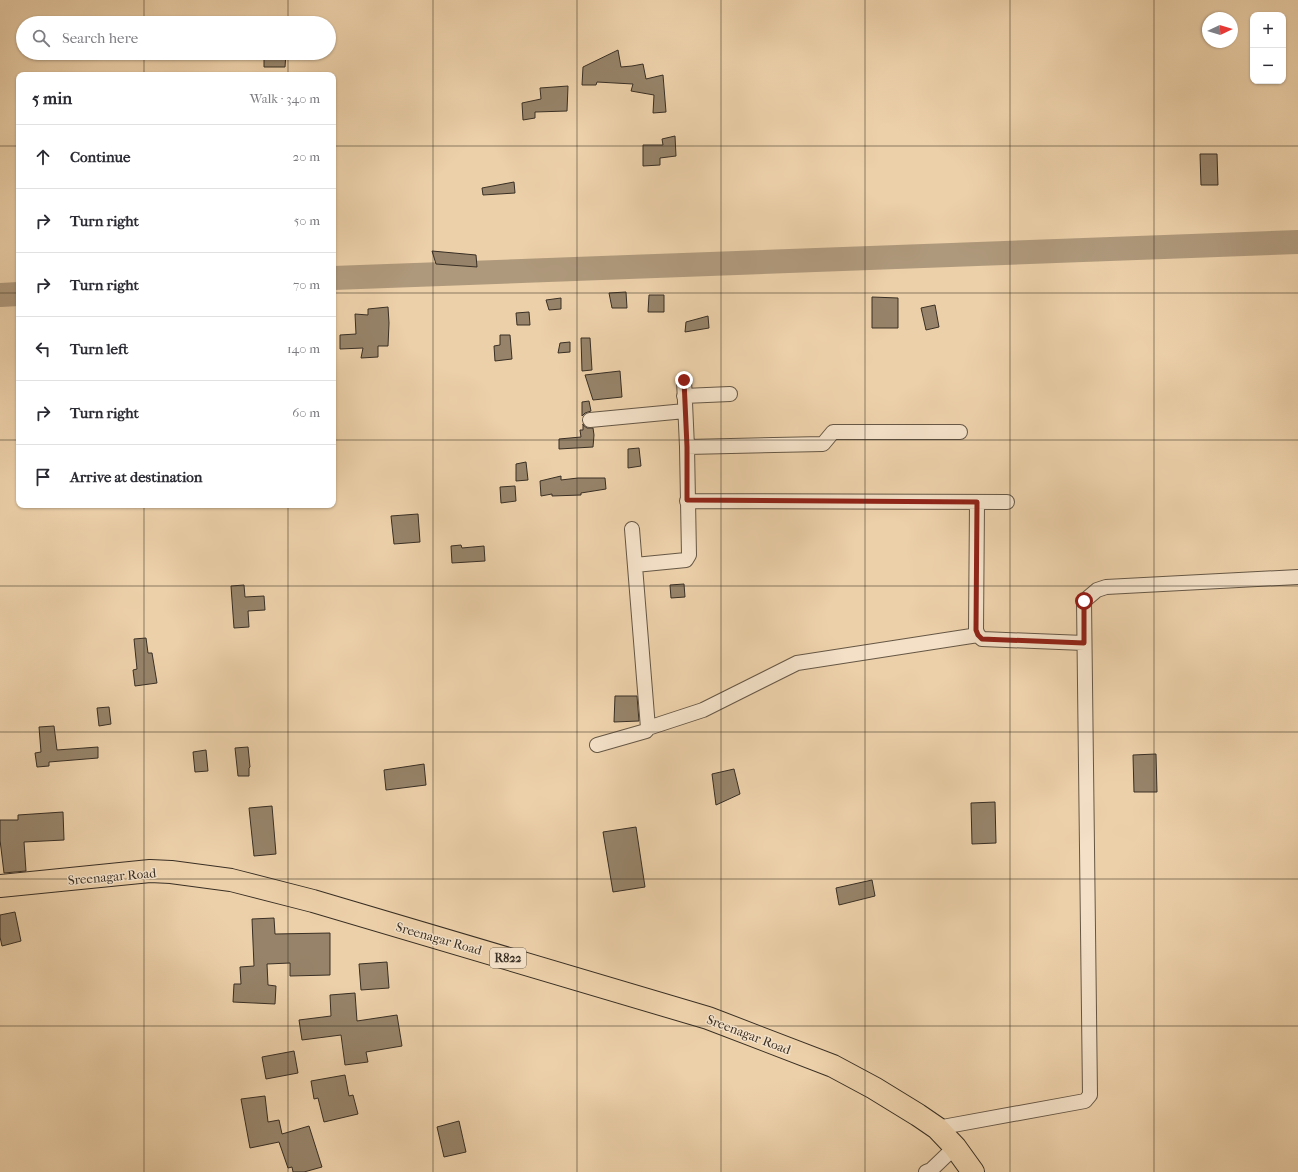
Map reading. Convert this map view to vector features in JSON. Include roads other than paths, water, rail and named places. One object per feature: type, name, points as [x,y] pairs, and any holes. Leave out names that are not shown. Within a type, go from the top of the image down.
[{"type":"main road","name":"Sreenagar Road","points":[[0,886],[150,871],[171,872],[231,880],[313,901],[708,1018],[833,1066],[874,1088],[937,1128],[955,1147],[973,1172]]},
{"type":"street","points":[[635,565],[686,560],[689,555],[684,380]]},
{"type":"street","points":[[684,396],[730,394]]},
{"type":"street","points":[[590,420],[685,412]]},
{"type":"street","points":[[687,447],[823,444],[833,432],[960,432]]},
{"type":"street","points":[[687,500],[1007,502]]},
{"type":"street","points":[[977,502],[976,630],[978,635],[982,639],[1084,643]]},
{"type":"street","points":[[632,529],[648,728]]},
{"type":"street","points":[[937,1128],[1085,1101],[1090,1095],[1084,601],[1097,590],[1106,587],[1298,577]]},
{"type":"street","points":[[597,745],[646,731],[648,728],[703,710],[798,664],[978,635]]},
{"type":"street","points":[[926,1172],[931,1170],[955,1147]]},
{"type":"waterway","points":[[336,278],[1298,242]]},
{"type":"waterway","points":[[0,295],[16,294]]}]
